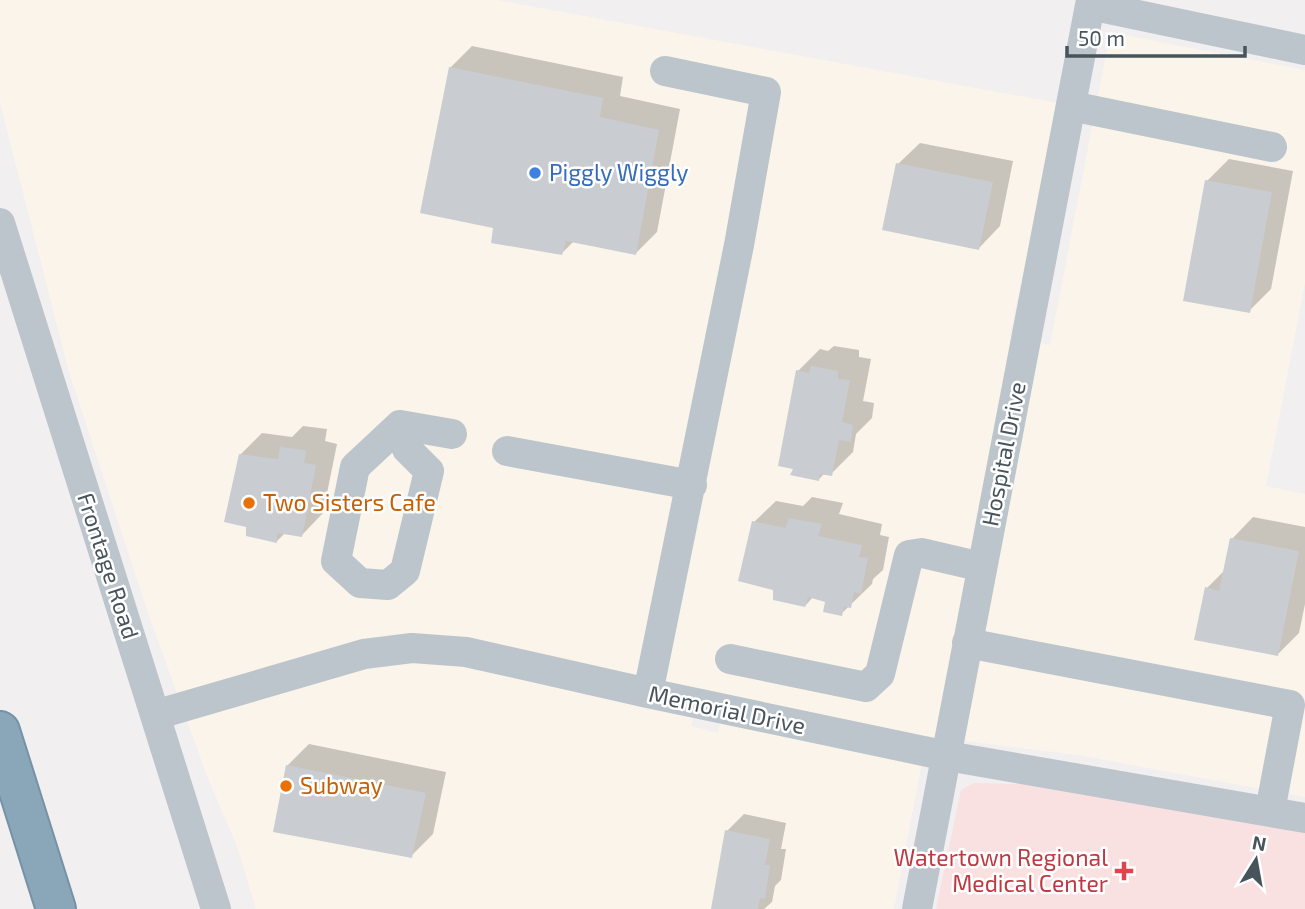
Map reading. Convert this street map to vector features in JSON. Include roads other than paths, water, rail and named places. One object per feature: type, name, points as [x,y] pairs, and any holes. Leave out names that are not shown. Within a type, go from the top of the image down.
[{"type":"highway","points":[[0,731],[55,909]]},
{"type":"street","points":[[1091,3],[1305,50]]},
{"type":"street","name":"Hospital Drive","points":[[917,909],[1091,3]]},
{"type":"street","points":[[648,694],[692,485],[766,92],[665,71]]},
{"type":"street","points":[[1071,106],[1272,147]]},
{"type":"street","name":"Frontage Road","points":[[0,223],[216,909]]},
{"type":"street","points":[[400,425],[407,449],[429,471],[405,570],[387,585],[359,583],[336,561],[355,467],[400,425]]},
{"type":"street","points":[[400,425],[452,434]]},
{"type":"street","points":[[507,451],[692,485]]},
{"type":"street","points":[[730,659],[866,687],[880,674],[909,555],[922,553],[982,567]]},
{"type":"street","points":[[967,643],[1290,705],[1270,811]]},
{"type":"street","name":"Memorial Drive","points":[[155,715],[364,654],[412,648],[466,652],[648,694],[947,756],[1305,818]]},
{"type":"place","name":"Piggly Wiggly","points":[[535,173]]},
{"type":"place","name":"Two Sisters Cafe","points":[[249,503]]},
{"type":"place","name":"Subway","points":[[286,786]]},
{"type":"place","name":"Watertown Regional Medical Center","points":[[1124,871]]}]
